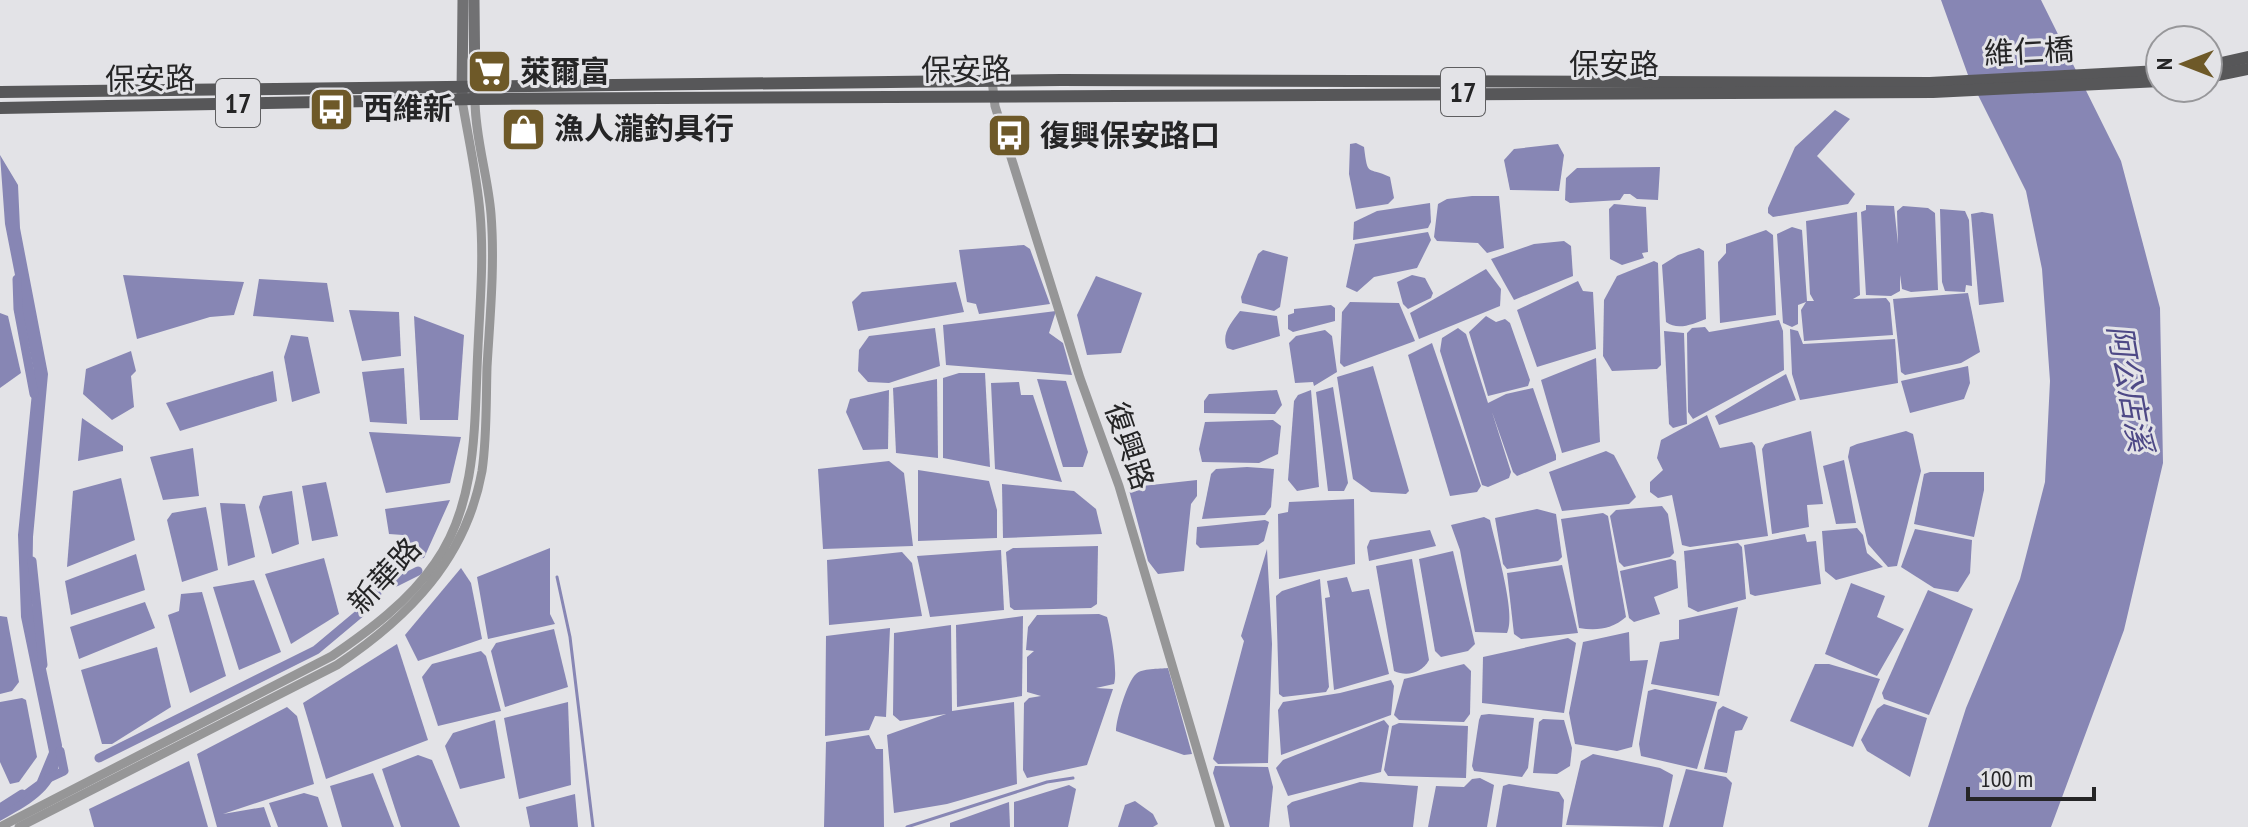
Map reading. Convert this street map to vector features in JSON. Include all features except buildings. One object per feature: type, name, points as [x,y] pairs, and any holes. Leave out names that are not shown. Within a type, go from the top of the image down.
[{"type":"main road","points":[[463,0],[469,100]]},
{"type":"main road","points":[[468,85],[474,0]]},
{"type":"main road","points":[[2224,62],[2248,57]]},
{"type":"main road","points":[[2224,74],[2248,69]]},
{"type":"main road","name":"17","points":[[2132,78],[2144,75]]},
{"type":"main road","name":"17","points":[[2132,78],[2144,79]]},
{"type":"main road","name":"維仁橋","points":[[1932,87],[2132,78]]},
{"type":"main road","name":"保安路","points":[[0,92],[992,80],[1701,79],[1932,87]]},
{"type":"main road","name":"保安路","points":[[0,108],[469,100],[1932,87]]},
{"type":"street","name":"復興路","points":[[992,80],[993,97],[1080,378],[1119,486],[1220,827]]},
{"type":"street","name":"新華路","points":[[0,827],[23,812],[332,656],[368,632],[411,592],[436,562],[457,521],[471,468],[482,259],[469,100]]},
{"type":"street","name":"新華路","points":[[19,827],[337,665],[374,640],[419,599],[445,568],[467,525],[482,470],[493,259],[491,211],[469,100]]},
{"type":"water","name":"阿公店溪","points":[[1941,0],[2041,0],[2121,161],[2160,308],[2163,463],[2124,630],[2051,827],[1928,827],[1966,708],[2020,579],[2045,482],[2050,381],[2042,269],[2026,191],[1968,75]]},
{"type":"water","points":[[1835,110],[1850,119],[1817,156],[1855,194],[1848,204],[1773,217],[1768,213],[1768,208],[1795,147]]},
{"type":"water","points":[[1350,144],[1364,147],[1370,170],[1390,177],[1394,198],[1388,204],[1356,209],[1349,174]]},
{"type":"water","points":[[1558,144],[1564,155],[1559,191],[1510,190],[1504,160],[1514,149]]},
{"type":"water","points":[[0,155],[18,185],[20,228],[48,374],[33,537],[32,602],[62,745],[57,772],[51,783],[34,800],[0,821],[0,808],[37,781],[49,752],[21,617],[18,535],[34,372],[5,224]]},
{"type":"water","points":[[1660,167],[1658,200],[1637,199],[1624,194],[1620,200],[1570,203],[1565,200],[1566,178],[1577,168]]},
{"type":"water","points":[[1499,196],[1504,248],[1487,253],[1478,243],[1437,241],[1434,237],[1438,204],[1447,199]]},
{"type":"water","points":[[1430,203],[1431,222],[1428,228],[1353,240],[1354,222],[1377,211]]},
{"type":"water","points":[[1614,204],[1646,207],[1648,252],[1642,253],[1644,258],[1622,265],[1610,259],[1609,209]]},
{"type":"water","points":[[1866,205],[1894,206],[1898,244],[1897,211],[1903,206],[1928,208],[1935,213],[1938,290],[1911,292],[1902,289],[1900,275],[1900,291],[1891,296],[1866,295],[1861,212],[1866,210]]},
{"type":"water","points":[[1940,209],[1965,211],[1969,220],[1972,286],[1966,285],[1965,292],[1945,291],[1942,282]]},
{"type":"water","points":[[1857,212],[1860,295],[1853,299],[1886,298],[1890,303],[1893,335],[1804,341],[1801,310],[1806,302],[1798,305],[1798,324],[1792,327],[1783,323],[1777,234],[1792,227],[1802,230],[1807,301],[1814,301],[1810,294],[1806,221]]},
{"type":"water","points":[[1971,214],[1993,214],[2004,302],[1979,305]]},
{"type":"water","points":[[1766,230],[1773,235],[1776,315],[1720,323],[1718,262],[1726,253],[1726,244]]},
{"type":"water","points":[[1428,232],[1431,240],[1417,268],[1374,277],[1357,292],[1346,287],[1355,244]]},
{"type":"water","points":[[1564,241],[1571,246],[1573,276],[1514,300],[1491,259],[1534,244]]},
{"type":"water","points":[[1024,245],[1030,249],[1050,304],[979,314],[976,304],[967,302],[959,250]]},
{"type":"water","points":[[1699,248],[1704,251],[1706,319],[1686,326],[1671,325],[1666,322],[1662,265],[1678,255]]},
{"type":"water","points":[[1263,250],[1288,257],[1280,307],[1274,311],[1242,303],[1241,297],[1258,254]]},
{"type":"water","points":[[1654,261],[1658,263],[1661,365],[1657,369],[1612,371],[1603,356],[1604,300],[1617,276]]},
{"type":"water","points":[[1486,269],[1501,289],[1500,306],[1419,339],[1410,313]]},
{"type":"water","points":[[123,275],[244,282],[234,315],[210,317],[137,339]]},
{"type":"water","points":[[1412,275],[1425,278],[1433,293],[1431,298],[1408,309],[1403,304],[1397,282]]},
{"type":"water","points":[[1096,276],[1142,293],[1121,353],[1087,355],[1077,315]]},
{"type":"water","points":[[259,279],[327,283],[334,322],[253,316]]},
{"type":"water","points":[[1578,281],[1583,291],[1593,292],[1596,349],[1537,367],[1517,310]]},
{"type":"water","points":[[956,282],[964,312],[858,331],[852,302],[862,292]]},
{"type":"water","points":[[1968,293],[1980,352],[1961,363],[1905,375],[1901,372],[1893,299]]},
{"type":"water","points":[[1350,302],[1399,303],[1415,341],[1344,367],[1340,363],[1342,312]]},
{"type":"water","points":[[1331,305],[1335,308],[1335,321],[1293,332],[1288,329],[1288,315],[1294,313],[1294,309]]},
{"type":"water","points":[[349,310],[399,312],[401,356],[362,361]]},
{"type":"water","points":[[1056,311],[1049,333],[1063,343],[1072,375],[946,365],[943,325]]},
{"type":"water","points":[[1240,311],[1277,316],[1280,336],[1233,350],[1227,348],[1226,333]]},
{"type":"water","points":[[0,313],[8,316],[21,373],[0,388]]},
{"type":"water","points":[[414,316],[464,335],[458,420],[420,420]]},
{"type":"water","points":[[1486,316],[1496,322],[1505,319],[1510,323],[1530,380],[1528,386],[1488,396],[1469,332]]},
{"type":"water","points":[[1779,320],[1783,331],[1784,370],[1693,419],[1688,412],[1687,333],[1692,328],[1705,327],[1709,332]]},
{"type":"water","points":[[935,328],[940,366],[889,383],[868,382],[858,371],[859,350],[869,336]]},
{"type":"water","points":[[1458,328],[1466,334],[1488,403],[1506,394],[1533,388],[1556,460],[1517,476],[1492,412],[1511,472],[1509,478],[1488,487],[1482,485],[1440,351],[1442,338]]},
{"type":"water","points":[[1790,329],[1798,331],[1803,344],[1895,339],[1898,383],[1800,400],[1792,374]]},
{"type":"water","points":[[1325,330],[1332,336],[1337,372],[1314,386],[1313,382],[1295,383],[1289,343],[1296,336]]},
{"type":"water","points":[[1664,331],[1684,333],[1687,424],[1673,428],[1669,424]]},
{"type":"water","points":[[291,335],[308,337],[320,393],[292,402],[284,357]]},
{"type":"water","points":[[1432,343],[1481,486],[1477,492],[1450,496],[1408,355]]},
{"type":"water","points":[[131,351],[136,371],[131,376],[134,407],[112,420],[83,394],[86,369]]},
{"type":"water","points":[[1596,358],[1600,442],[1562,453],[1541,380]]},
{"type":"water","points":[[1373,366],[1409,491],[1406,494],[1371,492],[1353,479],[1337,377]]},
{"type":"water","points":[[1968,366],[1970,383],[1964,399],[1910,413],[1901,381]]},
{"type":"water","points":[[404,368],[407,424],[370,422],[362,372]]},
{"type":"water","points":[[273,371],[277,401],[180,431],[166,403]]},
{"type":"water","points":[[959,373],[985,373],[990,467],[943,458],[943,378]]},
{"type":"water","points":[[1786,374],[1796,400],[1719,425],[1715,416]]},
{"type":"water","points":[[937,379],[938,458],[896,453],[893,388]]},
{"type":"water","points":[[1037,379],[1066,381],[1088,452],[1083,467],[1063,467]]},
{"type":"water","points":[[1019,382],[1021,395],[1033,395],[1062,482],[995,469],[991,383]]},
{"type":"water","points":[[1333,387],[1348,483],[1344,491],[1328,491],[1316,392]]},
{"type":"water","points":[[889,390],[888,449],[863,450],[846,412],[850,399]]},
{"type":"water","points":[[1277,390],[1282,405],[1275,414],[1204,413],[1204,401],[1209,394]]},
{"type":"water","points":[[1311,390],[1319,487],[1297,491],[1288,480],[1294,401],[1298,395]]},
{"type":"water","points":[[1707,415],[1720,448],[1752,442],[1755,446],[1768,536],[1690,547],[1682,545],[1672,495],[1658,498],[1650,492],[1650,482],[1663,470],[1657,458],[1661,440]]},
{"type":"water","points":[[82,418],[123,446],[123,451],[78,461]]},
{"type":"water","points":[[1273,420],[1281,426],[1278,454],[1259,463],[1202,462],[1199,449],[1205,422]]},
{"type":"water","points":[[1811,431],[1823,504],[1807,505],[1809,527],[1772,534],[1762,449],[1765,444]]},
{"type":"water","points":[[1906,431],[1913,434],[1921,471],[1897,566],[1888,567],[1868,544],[1848,457],[1850,447]]},
{"type":"water","points":[[369,432],[461,437],[450,483],[386,493]]},
{"type":"water","points":[[193,448],[199,496],[163,500],[150,457]]},
{"type":"water","points":[[1606,451],[1614,455],[1636,497],[1629,504],[1562,511],[1549,472]]},
{"type":"water","points":[[1844,460],[1856,523],[1836,524],[1823,466]]},
{"type":"water","points":[[889,461],[904,473],[913,546],[823,549],[818,469]]},
{"type":"water","points":[[1216,469],[1274,469],[1271,507],[1265,515],[1202,519],[1211,474]]},
{"type":"water","points":[[918,470],[989,481],[997,510],[997,538],[918,541]]},
{"type":"water","points":[[1984,472],[1984,490],[1974,537],[1914,524],[1924,474]]},
{"type":"water","points":[[121,478],[135,540],[67,567],[73,491]]},
{"type":"water","points":[[1197,480],[1197,496],[1191,504],[1184,571],[1158,574],[1148,561],[1129,490]]},
{"type":"water","points":[[326,482],[338,536],[312,541],[302,486]]},
{"type":"water","points":[[1002,484],[1074,491],[1096,509],[1102,534],[1003,538]]},
{"type":"water","points":[[292,491],[299,544],[272,554],[259,507],[263,496]]},
{"type":"water","points":[[1354,499],[1355,564],[1279,579],[1278,514],[1288,512],[1289,502]]},
{"type":"water","points":[[450,500],[424,558],[405,560],[403,535],[389,534],[385,509]]},
{"type":"water","points":[[220,503],[245,504],[255,557],[228,566]]},
{"type":"water","points":[[1662,506],[1668,514],[1674,553],[1670,557],[1624,567],[1619,562],[1610,516],[1616,510]]},
{"type":"water","points":[[206,507],[218,570],[182,582],[167,520],[172,513]]},
{"type":"water","points":[[1537,509],[1556,514],[1562,557],[1558,561],[1507,569],[1503,564],[1495,518]]},
{"type":"water","points":[[1603,513],[1608,516],[1626,617],[1604,628],[1579,628],[1561,519]]},
{"type":"water","points":[[1484,517],[1490,520],[1504,578],[1509,611],[1507,633],[1475,632],[1460,550],[1451,525]]},
{"type":"water","points":[[1269,522],[1264,541],[1258,545],[1200,548],[1196,544],[1197,527]]},
{"type":"water","points":[[1857,528],[1863,535],[1867,553],[1883,567],[1836,580],[1825,571],[1822,531]]},
{"type":"water","points":[[1915,529],[1972,540],[1970,573],[1958,592],[1934,588],[1901,567]]},
{"type":"water","points":[[1430,530],[1436,546],[1369,561],[1367,547],[1370,540]]},
{"type":"water","points":[[1805,534],[1807,542],[1816,541],[1821,584],[1755,596],[1750,594],[1744,545]]},
{"type":"water","points":[[1738,543],[1742,547],[1746,599],[1698,612],[1688,607],[1684,551]]},
{"type":"water","points":[[1098,546],[1097,604],[1091,608],[1014,610],[1010,607],[1006,552],[1013,548]]},
{"type":"water","points":[[550,548],[550,614],[555,624],[488,639],[477,577]]},
{"type":"water","points":[[1267,549],[1272,644],[1268,763],[1218,764],[1213,759],[1244,641],[1241,636]]},
{"type":"water","points":[[1001,550],[1004,610],[930,617],[917,556]]},
{"type":"water","points":[[1453,551],[1475,644],[1468,651],[1441,657],[1435,651],[1419,559]]},
{"type":"water","points":[[902,552],[912,563],[922,616],[829,625],[827,560]]},
{"type":"water","points":[[136,554],[145,590],[71,615],[65,581]]},
{"type":"water","points":[[324,558],[339,614],[291,644],[265,574]]},
{"type":"water","points":[[1412,559],[1429,660],[1418,671],[1404,674],[1394,671],[1376,566]]},
{"type":"water","points":[[1671,559],[1676,561],[1678,588],[1654,597],[1660,614],[1634,622],[1629,618],[1620,571]]},
{"type":"water","points":[[1562,565],[1578,633],[1521,639],[1514,634],[1507,573]]},
{"type":"water","points":[[461,568],[471,583],[482,639],[418,661],[405,635]]},
{"type":"water","points":[[1347,577],[1352,592],[1369,589],[1389,674],[1334,690],[1325,598],[1330,597],[1327,581]]},
{"type":"water","points":[[1320,579],[1329,687],[1326,692],[1283,697],[1279,694],[1276,596],[1282,591]]},
{"type":"water","points":[[254,580],[281,652],[239,670],[213,587]]},
{"type":"water","points":[[1851,583],[1885,596],[1877,617],[1904,629],[1877,676],[1825,654]]},
{"type":"water","points":[[1928,590],[1973,609],[1929,715],[1884,699],[1882,693]]},
{"type":"water","points":[[202,592],[226,676],[190,693],[168,615],[179,611],[181,594]]},
{"type":"water","points":[[145,602],[155,628],[79,659],[70,627]]},
{"type":"water","points":[[1738,607],[1719,696],[1651,684],[1660,642],[1679,639],[1679,620]]},
{"type":"water","points":[[1099,614],[1107,617],[1109,623],[1115,678],[1114,684],[1096,688],[1113,689],[1087,765],[1027,778],[1023,770],[1024,703],[1029,698],[1041,696],[1027,692],[1027,657],[1034,651],[1026,650],[1028,627],[1037,615]]},
{"type":"water","points":[[0,616],[7,617],[19,682],[12,691],[0,694]]},
{"type":"water","points":[[1023,616],[1022,696],[957,707],[956,625]]},
{"type":"water","points":[[951,625],[952,711],[1014,702],[1017,784],[947,804],[894,813],[887,735],[946,714],[900,721],[893,715],[894,633]]},
{"type":"water","points":[[890,628],[886,717],[875,716],[869,730],[825,736],[826,636]]},
{"type":"water","points":[[554,629],[568,687],[505,707],[491,651],[496,643]]},
{"type":"water","points":[[1629,632],[1630,661],[1648,660],[1632,747],[1617,751],[1575,744],[1569,713],[1583,642]]},
{"type":"water","points":[[1568,638],[1576,643],[1564,713],[1482,703],[1483,657]]},
{"type":"water","points":[[397,644],[428,740],[326,779],[303,703]]},
{"type":"water","points":[[157,647],[171,707],[112,744],[102,744],[81,670]]},
{"type":"water","points":[[481,651],[486,656],[501,711],[438,726],[422,677],[432,664]]},
{"type":"water","points":[[1464,664],[1471,671],[1470,714],[1464,722],[1399,720],[1394,715],[1404,679]]},
{"type":"water","points":[[1815,664],[1829,664],[1880,679],[1853,747],[1790,721]]},
{"type":"water","points":[[1168,668],[1192,754],[1184,755],[1116,731],[1123,701],[1136,674]]},
{"type":"water","points":[[1391,680],[1394,686],[1391,715],[1281,755],[1278,710],[1283,702],[1340,693]]},
{"type":"water","points":[[1655,689],[1717,702],[1697,769],[1641,756],[1639,744],[1648,691]]},
{"type":"water","points":[[26,700],[37,757],[19,782],[10,784],[0,762],[0,702]]},
{"type":"water","points":[[568,702],[571,785],[519,799],[504,718]]},
{"type":"water","points":[[1884,704],[1927,718],[1910,777],[1867,751],[1861,740],[1877,709]]},
{"type":"water","points":[[1723,706],[1748,717],[1742,730],[1735,731],[1727,773],[1704,769],[1718,710]]},
{"type":"water","points":[[287,707],[297,716],[314,784],[223,814],[264,807],[271,827],[217,827],[197,754]]},
{"type":"water","points":[[1481,715],[1534,718],[1528,768],[1522,777],[1474,771],[1472,766],[1479,720]]},
{"type":"water","points":[[1543,719],[1564,720],[1572,748],[1570,766],[1557,774],[1533,773],[1539,722]]},
{"type":"water","points":[[495,720],[505,778],[460,789],[445,746],[453,733]]},
{"type":"water","points":[[1384,720],[1389,726],[1381,772],[1288,796],[1276,768],[1283,760]]},
{"type":"water","points":[[1399,723],[1468,726],[1466,778],[1388,776],[1384,770],[1392,726]]},
{"type":"water","points":[[869,735],[876,749],[883,749],[884,827],[824,827],[826,742]]},
{"type":"water","points":[[1593,754],[1660,768],[1673,775],[1663,827],[1566,825],[1581,761]]},
{"type":"water","points":[[418,755],[432,760],[460,827],[401,827],[382,769]]},
{"type":"water","points":[[189,761],[208,827],[94,827],[89,809]]},
{"type":"water","points":[[1215,766],[1268,767],[1273,787],[1269,827],[1230,827],[1213,773]]},
{"type":"water","points":[[1686,769],[1726,777],[1732,783],[1723,827],[1669,827]]},
{"type":"water","points":[[373,773],[394,827],[342,827],[330,786]]},
{"type":"water","points":[[1480,778],[1494,785],[1487,827],[1428,827],[1436,786],[1464,787],[1472,779]]},
{"type":"water","points":[[1360,782],[1418,786],[1413,827],[1290,827],[1287,806],[1292,802]]},
{"type":"water","points":[[1509,784],[1559,792],[1564,800],[1562,827],[1496,827],[1503,786]]},
{"type":"water","points":[[1069,785],[1076,789],[1068,827],[1014,827],[1014,802]]},
{"type":"water","points":[[304,793],[318,797],[328,827],[278,827],[269,803]]},
{"type":"water","points":[[575,794],[578,827],[530,827],[526,807]]},
{"type":"water","points":[[1135,801],[1153,814],[1158,824],[1153,827],[1118,827],[1125,805]]},
{"type":"water","points":[[1009,802],[1010,827],[950,827],[950,823]]},
{"type":"waterway","points":[[17,279],[18,309],[34,394]]},
{"type":"waterway","points":[[32,561],[43,665]]},
{"type":"waterway","points":[[396,582],[418,571]]},
{"type":"waterway","points":[[557,577],[570,637],[593,827]]},
{"type":"waterway","points":[[99,758],[316,650],[365,609],[377,593]]},
{"type":"waterway","points":[[49,778],[64,771],[60,751]]},
{"type":"waterway","points":[[907,827],[1047,782],[1073,778]]},
{"type":"waterway","points":[[0,808],[22,794]]},
{"type":"place","name":"萊爾富","points":[[489,72]]},
{"type":"place","name":"西維新","points":[[332,109]]},
{"type":"place","name":"漁人瀧釣具行","points":[[523,129]]},
{"type":"place","name":"復興保安路口","points":[[1009,136]]}]
